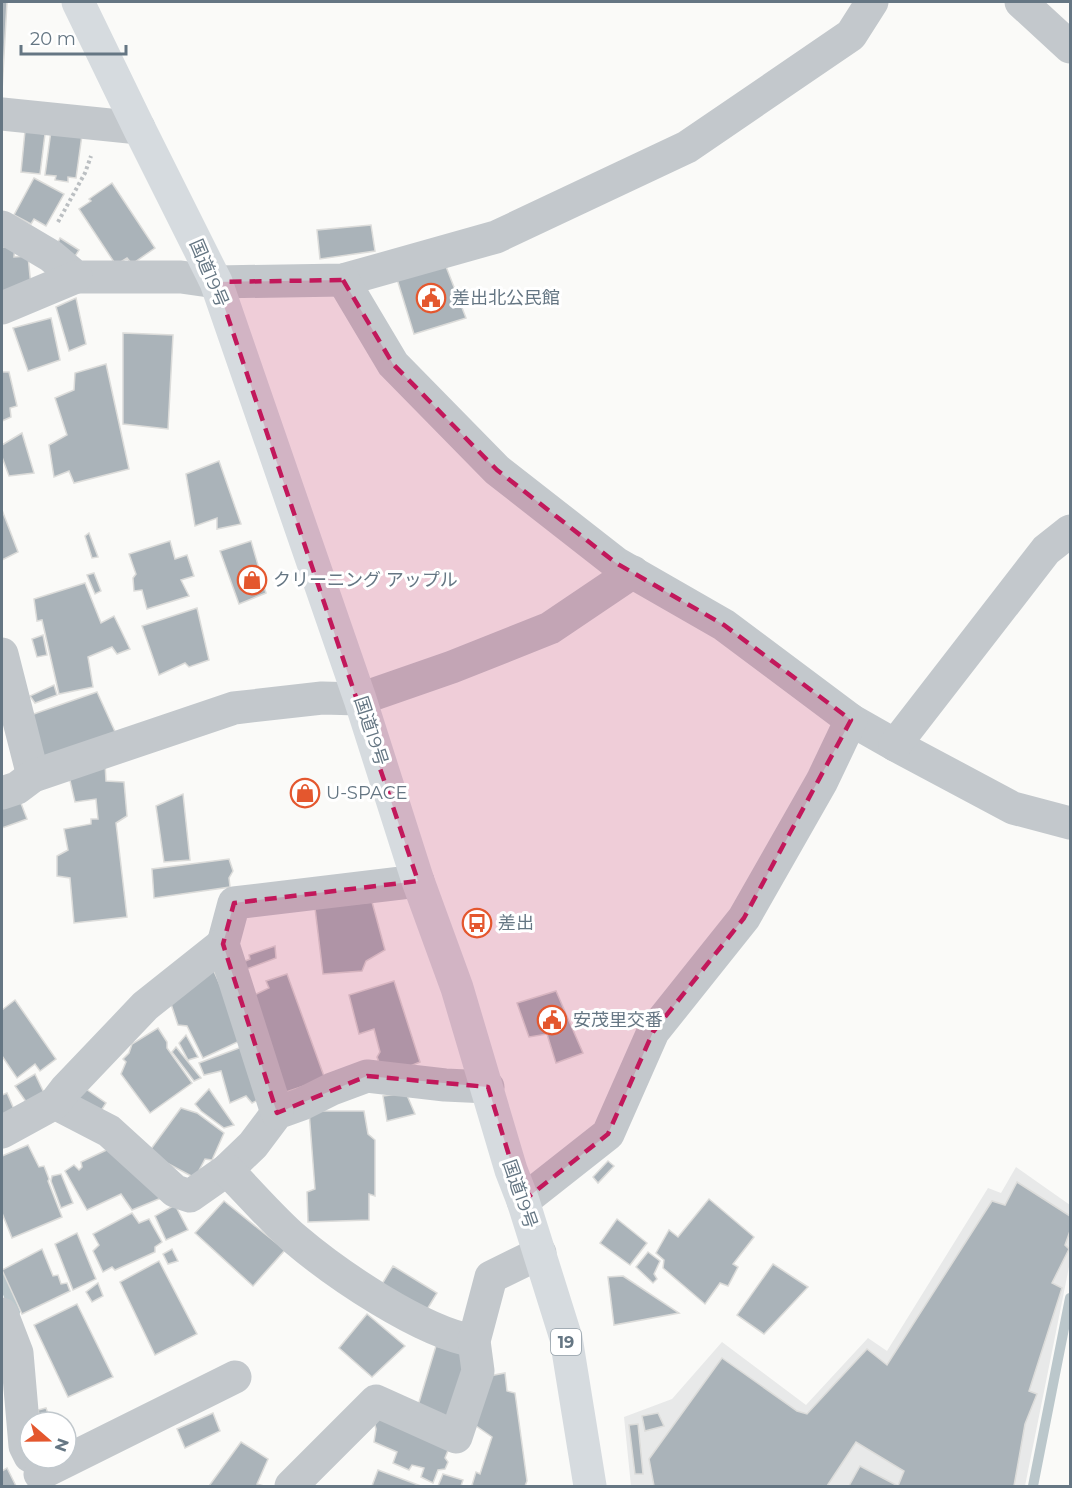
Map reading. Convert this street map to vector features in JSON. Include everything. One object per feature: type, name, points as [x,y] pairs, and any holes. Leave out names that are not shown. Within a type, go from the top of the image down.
[{"type":"highway","name":"国道19号","points":[[78,2],[216,282],[360,699],[418,881],[457,987],[511,1170],[540,1252],[566,1338],[590,1486]]},
{"type":"street","points":[[2,308],[76,277],[181,277],[216,282],[343,280],[496,237],[687,147],[851,35],[872,2]]},
{"type":"street","points":[[1021,2],[1071,47]]},
{"type":"street","points":[[2,114],[139,128]]},
{"type":"street","points":[[2,226],[44,252],[76,277]]},
{"type":"street","points":[[343,280],[393,364],[497,470],[616,563],[724,625],[851,720],[1014,808],[1071,823]]},
{"type":"street","points":[[895,745],[1046,550],[1071,531]]},
{"type":"street","points":[[2,793],[17,788],[33,776],[234,708],[322,698],[360,699],[452,667],[550,628],[633,572]]},
{"type":"street","points":[[2,654],[33,776]]},
{"type":"street","points":[[523,1201],[608,1134],[653,1032],[744,918],[822,781],[851,720]]},
{"type":"street","points":[[277,1113],[223,944],[234,903],[418,881]]},
{"type":"street","points":[[2,1132],[55,1103],[145,1006],[223,944]]},
{"type":"street","points":[[55,1103],[109,1131],[175,1191],[190,1196],[227,1170],[253,1145],[277,1113],[367,1076],[445,1085],[488,1087]]},
{"type":"street","points":[[227,1170],[294,1239],[356,1284],[415,1319],[460,1339],[474,1341]]},
{"type":"street","points":[[291,1486],[376,1401],[456,1437],[478,1371],[474,1341],[491,1277],[540,1252]]},
{"type":"street","points":[[2,1314],[17,1353],[23,1410]]},
{"type":"street","points":[[78,1443],[235,1377]]},
{"type":"path","points":[[44,252],[85,173],[91,154]]},
{"type":"highlighted area","points":[[343,280],[393,364],[497,470],[616,563],[724,625],[851,720],[744,918],[653,1032],[608,1134],[523,1201],[488,1087],[367,1076],[277,1113],[223,944],[234,903],[418,881],[216,282]]},
{"type":"shaded area","points":[[1016,1167],[1070,1205],[1070,1262],[1025,1486],[631,1486],[624,1417],[672,1399],[722,1342],[806,1405],[868,1338],[887,1351],[988,1188],[1001,1193]]},
{"type":"building","points":[[2,2],[7,2],[2,91]]},
{"type":"building","points":[[25,131],[45,134],[40,174],[21,172]]},
{"type":"building","points":[[51,131],[82,135],[76,178],[68,177],[68,182],[55,180],[56,176],[45,175]]},
{"type":"building","points":[[34,178],[64,194],[46,226],[34,219],[31,224],[14,215]]},
{"type":"building","points":[[112,183],[155,248],[132,264],[127,258],[116,265],[79,209]]},
{"type":"building","points":[[371,225],[375,251],[320,259],[317,230]]},
{"type":"building","points":[[60,238],[79,250],[72,261],[55,250]]},
{"type":"building","points":[[15,246],[14,257],[28,256],[31,286],[2,294],[2,247]]},
{"type":"building","name":"差出北公民館","points":[[445,264],[466,318],[414,334],[397,279]]},
{"type":"building","points":[[76,298],[86,344],[69,351],[56,307]]},
{"type":"building","points":[[51,318],[60,360],[28,371],[13,328]]},
{"type":"building","points":[[123,333],[173,335],[168,429],[123,424]]},
{"type":"building","points":[[106,364],[129,469],[74,483],[69,471],[54,477],[49,445],[67,435],[55,398],[74,390],[75,373]]},
{"type":"building","points":[[2,372],[9,372],[17,406],[10,408],[11,417],[2,421]]},
{"type":"building","points":[[22,433],[34,473],[9,476],[2,457],[2,445]]},
{"type":"building","points":[[219,461],[241,524],[217,529],[217,518],[195,526],[186,474]]},
{"type":"building","points":[[2,510],[18,552],[2,560]]},
{"type":"building","points":[[89,533],[98,557],[92,558],[85,536]]},
{"type":"building","points":[[170,541],[175,559],[187,555],[194,576],[181,580],[189,596],[147,609],[142,590],[134,591],[133,578],[136,574],[129,554]]},
{"type":"building","points":[[251,541],[266,593],[239,604],[220,551]]},
{"type":"building","points":[[94,573],[101,591],[95,594],[87,575]]},
{"type":"building","points":[[85,583],[101,623],[114,616],[130,649],[117,654],[112,647],[88,657],[93,687],[59,694],[42,620],[37,621],[34,599]]},
{"type":"building","points":[[197,608],[209,660],[189,667],[185,663],[159,675],[142,626]]},
{"type":"building","points":[[43,635],[47,655],[37,657],[32,639]]},
{"type":"building","points":[[54,685],[57,695],[35,703],[30,696]]},
{"type":"building","points":[[97,692],[117,736],[41,759],[28,716]]},
{"type":"building","points":[[105,763],[106,781],[124,782],[127,816],[116,823],[127,917],[74,923],[70,878],[57,876],[57,856],[68,850],[64,829],[91,824],[91,819],[98,819],[96,799],[75,802],[68,772]]},
{"type":"building","points":[[183,794],[190,860],[164,862],[156,806]]},
{"type":"building","points":[[19,798],[27,819],[2,828],[2,803]]},
{"type":"building","points":[[229,859],[233,871],[229,878],[230,887],[154,898],[152,869]]},
{"type":"building","points":[[372,902],[385,950],[366,961],[362,971],[323,974],[315,908]]},
{"type":"building","points":[[275,946],[276,958],[244,970],[243,962],[250,959],[249,955]]},
{"type":"building","points":[[213,969],[244,1039],[203,1058],[187,1026],[178,1025],[171,1004]]},
{"type":"building","points":[[287,974],[325,1079],[286,1092],[252,996],[269,988],[266,981]]},
{"type":"building","points":[[394,981],[420,1062],[398,1071],[382,1070],[377,1057],[380,1052],[374,1029],[359,1034],[349,995]]},
{"type":"building","points":[[556,991],[583,1053],[556,1063],[547,1034],[529,1037],[517,1003]]},
{"type":"building","points":[[15,1000],[56,1059],[40,1071],[35,1064],[17,1078],[2,1056],[2,1010]]},
{"type":"building","points":[[158,1028],[167,1042],[167,1048],[192,1083],[150,1113],[121,1074],[126,1062],[123,1059],[129,1053],[132,1044]]},
{"type":"building","points":[[186,1035],[198,1057],[188,1060],[179,1043]]},
{"type":"building","points":[[247,1045],[262,1098],[252,1103],[246,1096],[230,1103],[221,1071],[204,1075],[199,1063]]},
{"type":"building","points":[[176,1047],[201,1078],[194,1081],[172,1052]]},
{"type":"building","points":[[35,1074],[45,1095],[29,1106],[15,1086]]},
{"type":"building","points":[[83,1087],[106,1103],[95,1120],[70,1102]]},
{"type":"building","points":[[209,1089],[234,1125],[224,1128],[195,1104]]},
{"type":"building","points":[[7,1093],[16,1114],[2,1120],[2,1095]]},
{"type":"building","points":[[406,1093],[415,1114],[387,1121],[383,1096]]},
{"type":"building","points":[[181,1108],[197,1113],[224,1133],[212,1160],[205,1159],[195,1178],[148,1153]]},
{"type":"building","points":[[309,1111],[364,1111],[368,1134],[375,1140],[375,1196],[369,1194],[369,1220],[308,1222],[307,1192],[315,1189]]},
{"type":"building","points":[[28,1145],[39,1167],[44,1166],[62,1217],[12,1238],[2,1213],[2,1156]]},
{"type":"building","points":[[113,1147],[166,1196],[132,1210],[121,1194],[87,1210],[65,1171],[74,1165],[79,1170],[82,1167],[81,1162]]},
{"type":"building","points":[[608,1161],[614,1166],[598,1183],[593,1177]]},
{"type":"building","points":[[61,1174],[73,1203],[61,1208],[51,1181],[52,1176]]},
{"type":"building","points":[[1017,1182],[1070,1216],[1070,1231],[1065,1245],[1069,1249],[1052,1283],[1062,1288],[1029,1391],[1037,1394],[1025,1424],[1014,1486],[898,1486],[904,1471],[856,1442],[827,1486],[654,1486],[649,1459],[722,1358],[797,1411],[807,1414],[867,1349],[887,1365],[992,1201],[1005,1205]]},
{"type":"building","points":[[709,1199],[754,1237],[733,1264],[738,1267],[728,1286],[720,1283],[705,1304],[663,1268],[664,1260],[656,1253],[669,1230],[678,1237]]},
{"type":"building","points":[[224,1201],[285,1250],[253,1286],[195,1233]]},
{"type":"building","points":[[175,1205],[188,1230],[166,1240],[155,1216]]},
{"type":"building","points":[[132,1213],[139,1223],[149,1219],[162,1242],[155,1247],[155,1252],[115,1270],[112,1267],[103,1272],[93,1251],[99,1245],[93,1234]]},
{"type":"building","points":[[617,1219],[647,1243],[630,1265],[600,1243]]},
{"type":"building","points":[[77,1233],[96,1279],[73,1290],[55,1244]]},
{"type":"building","points":[[42,1249],[53,1276],[58,1275],[61,1284],[67,1283],[70,1291],[22,1314],[2,1270]]},
{"type":"building","points":[[172,1249],[178,1261],[168,1264],[163,1254]]},
{"type":"building","points":[[648,1252],[660,1261],[654,1274],[657,1279],[653,1283],[636,1267]]},
{"type":"building","points":[[159,1261],[197,1334],[155,1355],[120,1282]]},
{"type":"building","points":[[773,1264],[808,1287],[764,1334],[737,1315]]},
{"type":"building","points":[[393,1266],[437,1293],[423,1316],[379,1289]]},
{"type":"building","points":[[623,1276],[679,1313],[614,1325],[608,1277]]},
{"type":"building","points":[[98,1283],[103,1296],[92,1302],[86,1292]]},
{"type":"building","points":[[77,1304],[113,1377],[68,1397],[34,1325]]},
{"type":"building","points":[[367,1314],[405,1346],[372,1377],[339,1348]]},
{"type":"building","points":[[436,1346],[470,1355],[451,1421],[417,1409]]},
{"type":"building","points":[[505,1373],[507,1391],[515,1393],[527,1481],[525,1486],[474,1486],[472,1485],[476,1472],[480,1474],[492,1437],[469,1421],[484,1377]]},
{"type":"building","points":[[381,1410],[449,1448],[445,1458],[448,1462],[445,1469],[438,1470],[433,1483],[421,1477],[424,1468],[412,1465],[409,1470],[393,1463],[397,1452],[374,1442],[375,1425]]},
{"type":"building","points":[[213,1413],[220,1431],[185,1448],[177,1429]]},
{"type":"building","points":[[658,1413],[664,1426],[645,1431],[642,1416]]},
{"type":"building","points":[[638,1424],[643,1474],[635,1474],[629,1425]]},
{"type":"building","points":[[241,1442],[268,1459],[257,1484],[264,1486],[209,1486]]},
{"type":"building","points":[[860,1466],[898,1486],[849,1486]]},
{"type":"building","points":[[7,1468],[16,1486],[2,1486],[2,1471]]},
{"type":"building","points":[[378,1470],[421,1486],[372,1486]]},
{"type":"building","points":[[443,1474],[463,1480],[461,1486],[438,1486]]},
{"type":"waterway","points":[[2,1278],[15,1312]]},
{"type":"waterway","points":[[1033,1486],[1070,1298]]},
{"type":"place","name":"差出北公民館","points":[[431,298]]},
{"type":"place","name":"クリーニング アップル","points":[[252,580]]},
{"type":"place","name":"U-SPACE","points":[[305,793]]},
{"type":"place","name":"差出","points":[[477,923]]},
{"type":"place","name":"安茂里交番","points":[[552,1020]]}]
